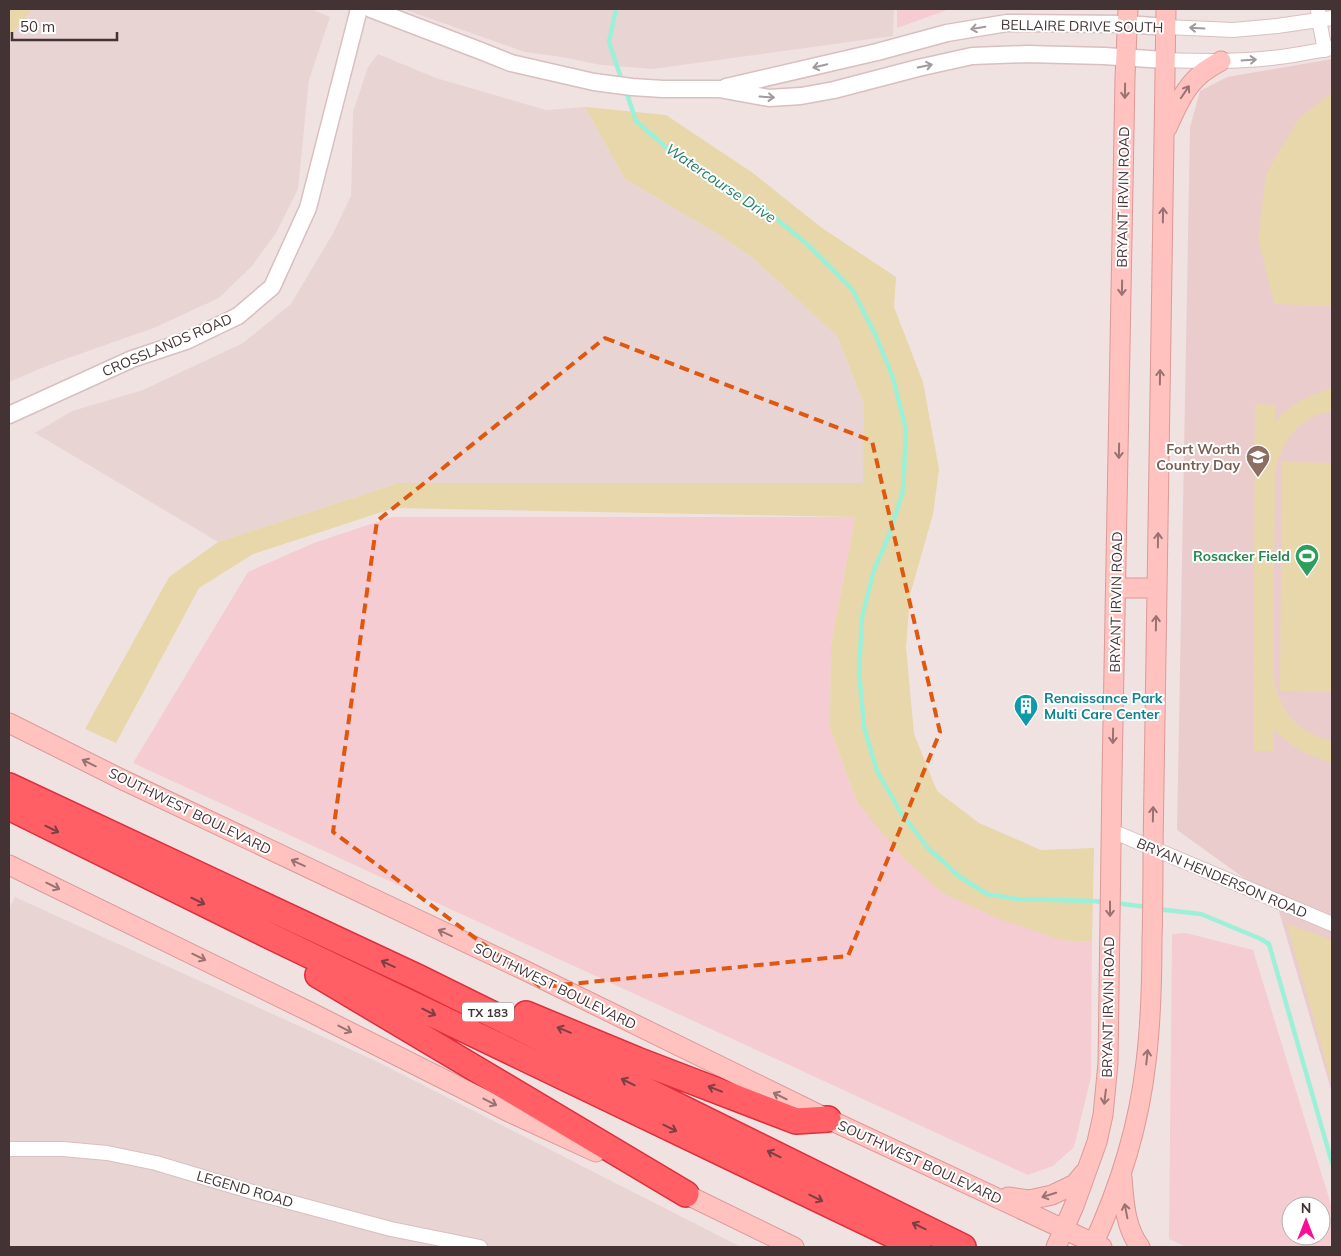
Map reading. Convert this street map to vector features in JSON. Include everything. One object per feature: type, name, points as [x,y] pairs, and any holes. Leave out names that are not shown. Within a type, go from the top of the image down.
[{"type":"highway","name":"TX 183","points":[[9,786],[417,977],[963,1247]]},
{"type":"highway","name":"TX 183","points":[[9,807],[274,938],[918,1247]]},
{"type":"highway","points":[[274,938],[297,962],[686,1194]]},
{"type":"highway","points":[[417,977],[450,984],[637,1060],[796,1121],[828,1119]]},
{"type":"main road","name":"BRYANT IRVIN ROAD","points":[[1056,1247],[1097,1142],[1103,1115],[1108,1063],[1128,17]]},
{"type":"main road","points":[[1096,1246],[1121,1173],[1139,1108],[1150,1021],[1166,18]]},
{"type":"main road","points":[[1164,136],[1183,93],[1201,74],[1221,61]]},
{"type":"main road","points":[[1116,588],[1157,588]]},
{"type":"main road","name":"SOUTHWEST BOULEVARD","points":[[9,723],[121,779],[524,970],[828,1119],[1096,1246]]},
{"type":"main road","points":[[9,865],[294,1004],[511,1113],[686,1194],[794,1247]]},
{"type":"main road","points":[[987,1194],[1029,1200],[1052,1195],[1075,1184],[1088,1168]]},
{"type":"main road","points":[[1121,1173],[1130,1229],[1140,1247]]},
{"type":"street","name":"CROSSLANDS ROAD","points":[[9,415],[132,359],[186,340],[238,316],[272,287],[308,208],[359,9]]},
{"type":"street","name":"BELLAIRE DRIVE SOUTH","points":[[371,9],[511,63],[594,82],[663,89],[719,89],[768,98],[801,96],[840,89],[972,56],[1027,54],[1221,61],[1270,58],[1329,49]]},
{"type":"street","name":"BELLAIRE DRIVE SOUTH","points":[[719,89],[868,54],[947,33],[1008,23],[1128,17],[1166,18],[1233,30],[1277,26],[1323,16]]},
{"type":"street","points":[[1323,16],[1329,49]]},
{"type":"street","name":"BRYAN HENDERSON ROAD","points":[[1112,831],[1332,924]]},
{"type":"street","name":"LEGEND ROAD","points":[[9,1149],[63,1149],[107,1153],[148,1161],[256,1193],[391,1229],[480,1247]]},
{"type":"highlighted area","points":[[605,338],[872,441],[940,732],[848,956],[541,987],[333,832],[377,521]]},
{"type":"shaded area","points":[[9,9],[33,9],[9,37]]},
{"type":"shaded area","points":[[33,9],[311,9],[330,17],[309,80],[298,189],[276,233],[252,266],[219,298],[156,327],[49,365],[9,382],[9,37]]},
{"type":"shaded area","points":[[403,9],[894,9],[893,36],[653,69],[601,65],[525,52]]},
{"type":"shaded area","points":[[897,9],[950,9],[897,28]]},
{"type":"shaded area","points":[[378,54],[436,78],[546,110],[585,107],[625,179],[718,234],[754,259],[837,336],[864,404],[864,483],[399,483],[218,542],[35,433],[72,411],[143,390],[243,343],[291,304],[332,235],[351,196],[353,112],[368,67]]},
{"type":"shaded area","name":"Fort Worth Country Day","points":[[1332,59],[1332,1093],[1276,901],[1177,830],[1190,127],[1200,91],[1227,77]]},
{"type":"shaded area","points":[[1332,93],[1332,306],[1274,304],[1258,238],[1266,174],[1299,118]]},
{"type":"shaded area","points":[[585,107],[666,115],[753,173],[822,228],[896,277],[894,307],[923,382],[939,469],[933,514],[910,595],[906,647],[914,734],[937,791],[979,823],[1041,850],[1094,848],[1092,942],[1061,940],[997,918],[943,893],[904,859],[857,802],[830,728],[831,645],[855,517],[394,508],[253,554],[199,588],[116,743],[85,729],[169,577],[218,542],[399,483],[863,483],[864,404],[837,336],[754,259],[718,234],[625,179]]},
{"type":"shaded area","points":[[1332,389],[1332,410],[1310,419],[1293,432],[1282,451],[1275,474],[1273,672],[1279,697],[1290,717],[1308,732],[1332,741],[1332,762],[1300,750],[1273,728],[1273,751],[1253,751],[1255,404],[1275,405],[1275,422],[1287,410],[1301,401]]},
{"type":"shaded area","name":"Rosacker Field","points":[[1282,462],[1332,463],[1332,692],[1280,691]]},
{"type":"shaded area","points":[[392,517],[855,517],[831,645],[830,728],[857,802],[1061,940],[1092,942],[1091,1077],[1074,1147],[1053,1166],[1028,1175],[133,763],[248,572],[314,543]]},
{"type":"shaded area","points":[[15,897],[376,1061],[741,1247],[9,1247],[9,908]]},
{"type":"shaded area","points":[[1287,924],[1332,940],[1332,1084]]},
{"type":"shaded area","points":[[1186,933],[1253,950],[1328,1196],[1281,1196],[1281,1246],[1331,1246],[1331,1205],[1332,1247],[1186,1247],[1169,1239],[1172,934]]},
{"type":"waterway","name":"Watercourse Drive","points":[[616,9],[609,42],[622,81]]},
{"type":"waterway","name":"Watercourse Drive","points":[[626,91],[636,121],[675,155],[763,208],[807,244],[852,289],[876,336],[893,378],[906,430],[903,491],[888,538],[874,570],[862,617],[859,672],[864,727],[877,771],[901,813],[928,848],[960,877],[987,894],[1018,899],[1105,902]]},
{"type":"waterway","points":[[1115,903],[1147,907]]},
{"type":"waterway","points":[[1157,909],[1201,914],[1269,944],[1332,1163]]},
{"type":"place","name":"Fort Worth Country Day","points":[[1258,478]]},
{"type":"place","name":"Rosacker Field","points":[[1307,577]]},
{"type":"place","name":"Renaissance Park Multi Care Center","points":[[1026,727]]}]
